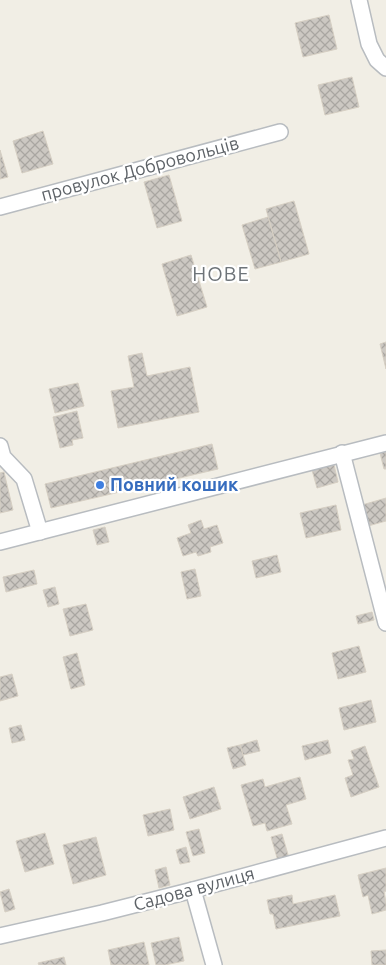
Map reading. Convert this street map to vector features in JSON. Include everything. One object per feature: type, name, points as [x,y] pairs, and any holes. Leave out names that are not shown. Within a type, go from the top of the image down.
[{"type":"street","points":[[359,0],[369,44],[377,60],[386,68]]},
{"type":"street","name":"провулок Добровольців","points":[[0,206],[280,132]]},
{"type":"street","points":[[0,542],[386,443]]},
{"type":"street","points":[[0,446],[3,457],[24,479],[40,532]]},
{"type":"street","points":[[342,453],[386,622]]},
{"type":"street","name":"Садова вулиця","points":[[0,936],[193,890],[386,838]]},
{"type":"street","points":[[193,890],[214,965]]},
{"type":"building","points":[[329,15],[337,49],[303,57],[295,23]]},
{"type":"building","points":[[352,77],[359,107],[325,115],[318,85]]},
{"type":"building","points":[[43,131],[53,164],[22,173],[13,141]]},
{"type":"building","points":[[0,150],[8,177],[0,179]]},
{"type":"building","points":[[169,175],[182,221],[157,228],[144,182]]},
{"type":"building","points":[[294,201],[309,254],[281,262],[266,209]]},
{"type":"building","points":[[268,217],[281,262],[255,269],[242,225]]},
{"type":"building","points":[[191,255],[207,307],[177,316],[162,264]]},
{"type":"building","points":[[386,342],[386,369],[380,344]]},
{"type":"building","points":[[142,353],[147,376],[190,367],[199,412],[118,428],[111,391],[134,387],[128,356]]},
{"type":"building","points":[[78,383],[84,406],[55,413],[49,389]]},
{"type":"building","points":[[77,411],[83,438],[72,440],[73,445],[60,448],[53,417]]},
{"type":"building","points":[[212,444],[218,469],[51,508],[45,484]]},
{"type":"building","points":[[386,451],[386,469],[384,469],[380,453]]},
{"type":"building","points":[[334,465],[338,482],[317,488],[312,470]]},
{"type":"building","points":[[4,472],[13,510],[0,513],[0,473]]},
{"type":"building","points":[[386,498],[386,521],[368,526],[362,505]]},
{"type":"building","points":[[336,505],[341,530],[306,538],[300,513]]},
{"type":"building","points":[[201,520],[204,529],[217,525],[223,543],[210,547],[211,552],[198,556],[196,552],[183,556],[177,538],[191,533],[188,525]]},
{"type":"building","points":[[105,527],[109,542],[97,545],[93,530]]},
{"type":"building","points":[[277,555],[281,572],[256,578],[252,561]]},
{"type":"building","points":[[195,569],[201,596],[187,599],[181,572]]},
{"type":"building","points":[[34,570],[37,584],[6,592],[3,577]]},
{"type":"building","points":[[55,587],[59,604],[48,607],[43,590]]},
{"type":"building","points":[[86,604],[93,630],[70,636],[63,609]]},
{"type":"building","points":[[372,612],[374,620],[358,624],[356,616]]},
{"type":"building","points":[[359,646],[366,672],[338,679],[332,653]]},
{"type":"building","points":[[77,653],[85,685],[71,689],[63,657]]},
{"type":"building","points":[[12,674],[18,696],[0,701],[0,677]]},
{"type":"building","points":[[371,700],[376,722],[344,730],[339,708]]},
{"type":"building","points":[[21,725],[25,740],[12,743],[9,728]]},
{"type":"building","points":[[257,740],[260,751],[243,755],[240,745]]},
{"type":"building","points":[[328,740],[331,753],[305,760],[302,746]]},
{"type":"building","points":[[240,745],[246,765],[233,769],[227,748]]},
{"type":"building","points":[[365,746],[379,787],[351,797],[345,778],[353,775],[348,760],[354,759],[351,751]]},
{"type":"building","points":[[300,777],[306,799],[286,805],[292,824],[267,831],[265,823],[253,826],[241,785],[263,779],[265,787]]},
{"type":"building","points":[[214,787],[221,809],[190,819],[183,797]]},
{"type":"building","points":[[170,809],[174,830],[148,836],[143,815]]},
{"type":"building","points":[[199,829],[205,853],[193,856],[186,832]]},
{"type":"building","points":[[45,833],[54,864],[25,872],[16,841]]},
{"type":"building","points":[[282,834],[289,858],[278,861],[271,837]]},
{"type":"building","points":[[96,837],[106,875],[73,884],[63,845]]},
{"type":"building","points":[[186,847],[190,862],[180,864],[176,850]]},
{"type":"building","points":[[166,867],[170,885],[159,888],[155,870]]},
{"type":"building","points":[[386,868],[386,891],[384,892],[386,910],[372,914],[368,895],[363,897],[358,875]]},
{"type":"building","points":[[9,889],[15,909],[5,912],[0,892]]},
{"type":"building","points":[[292,895],[293,904],[335,895],[340,916],[276,929],[273,914],[270,914],[267,900]]},
{"type":"building","points":[[179,937],[184,961],[156,965],[151,943]]},
{"type":"building","points":[[144,942],[149,965],[111,965],[108,950]]},
{"type":"building","points":[[386,950],[386,965],[372,965],[371,951]]},
{"type":"building","points":[[64,957],[66,965],[39,965],[38,963]]},
{"type":"place","name":"Повний кошик","points":[[100,485]]},
{"type":"district","name":"НОВЕ","points":[[221,274]]}]
